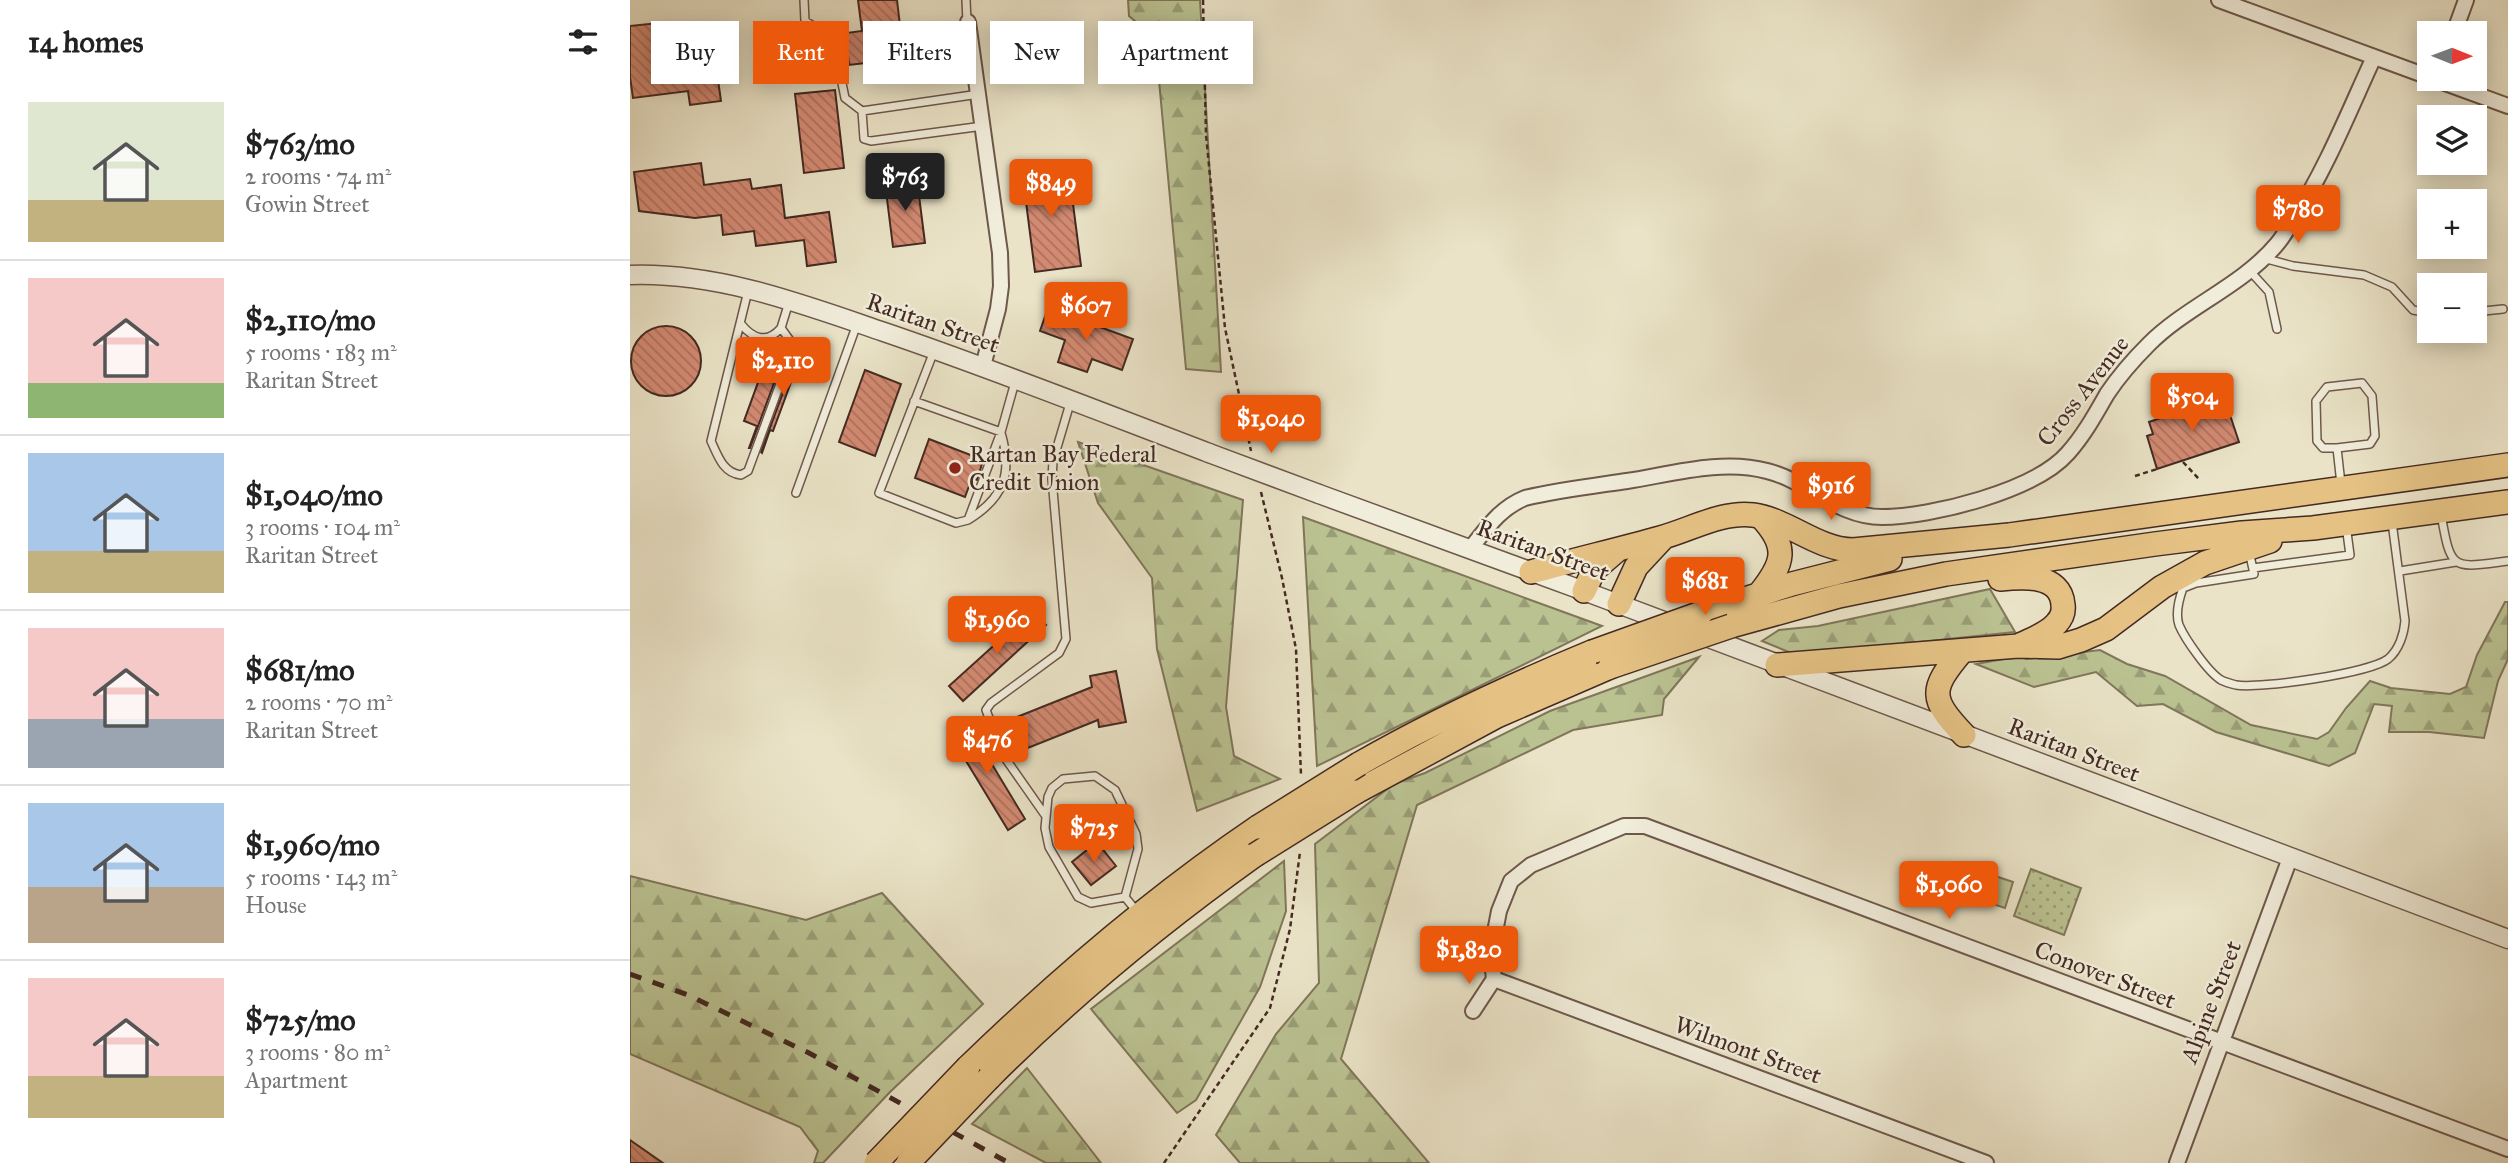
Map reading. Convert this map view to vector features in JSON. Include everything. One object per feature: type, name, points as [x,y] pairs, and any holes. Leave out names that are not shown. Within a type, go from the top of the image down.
[{"type":"highway","points":[[1531,572],[1744,514],[1784,524],[1819,543],[1843,550],[1975,539],[2508,466]]},
{"type":"highway","points":[[908,1163],[1046,1022],[1122,956],[1255,855],[1356,792],[1497,716],[1610,667],[1731,626],[1839,596],[1914,580],[2155,544],[2242,533],[2313,528],[2508,502]]},
{"type":"highway","points":[[1760,593],[1775,571],[1781,554],[1777,536],[1761,517]]},
{"type":"highway","points":[[1777,665],[2018,646],[2058,647],[2093,635],[2119,620],[2162,587],[2251,558],[2313,528]]},
{"type":"highway","points":[[1619,604],[1636,567],[1664,537]]},
{"type":"highway","points":[[876,1163],[968,1067],[1075,967],[1131,905],[1193,872],[1258,827],[1359,764],[1456,712],[1592,652],[1760,593],[1975,539]]},
{"type":"highway","points":[[1584,591],[1594,570],[1620,548]]},
{"type":"highway","points":[[1914,580],[1995,580],[2024,577],[2050,584],[2057,589],[2063,602],[2062,616],[2045,633],[2018,646]]},
{"type":"highway","points":[[1962,651],[1942,677],[1937,696],[1945,715],[1964,735]]},
{"type":"street","points":[[2220,0],[2246,5],[2417,73]]},
{"type":"street","points":[[2458,21],[2466,0]]},
{"type":"street","name":"Cross Avenue","points":[[1470,549],[1498,514],[1525,498],[1702,469],[1738,467],[1774,472],[1843,509],[1872,517],[1914,514],[2004,491],[2032,479],[2068,454],[2093,420],[2108,393],[2150,343],[2249,270],[2277,244],[2316,184],[2374,57]]},
{"type":"street","points":[[976,74],[1000,253],[1001,286],[998,309],[983,366]]},
{"type":"street","points":[[2468,91],[2508,106]]},
{"type":"street","name":"Raritan Street","points":[[630,275],[717,282],[790,301],[1016,377],[1209,453],[1619,604],[2508,939]]},
{"type":"street","name":"Conover Street","points":[[1494,979],[1490,953],[1499,911],[1511,881],[1531,865],[1624,826],[1646,826],[2508,1150]]},
{"type":"street","name":"Alpine Street","points":[[2177,1163],[2290,858]]},
{"type":"street","points":[[1473,1011],[1494,979]]},
{"type":"street","name":"Wilmont Street","points":[[1494,979],[1986,1163]]},
{"type":"lane","points":[[804,0],[805,21],[825,33],[834,44],[845,98],[862,111],[979,94]]},
{"type":"lane","points":[[966,0],[968,21]]},
{"type":"lane","points":[[862,111],[864,139],[871,141],[984,125]]},
{"type":"lane","points":[[2263,257],[2293,266],[2364,275],[2392,287],[2413,310],[2417,311]]},
{"type":"lane","points":[[2249,270],[2269,292],[2277,328]]},
{"type":"lane","points":[[748,290],[711,441],[724,467],[734,474],[741,475],[748,471],[794,346],[781,328]]},
{"type":"lane","points":[[741,324],[750,335],[763,339],[774,336],[781,328],[790,301]]},
{"type":"lane","points":[[2487,311],[2502,309]]},
{"type":"lane","points":[[796,494],[858,323]]},
{"type":"lane","points":[[935,349],[878,493],[956,523],[968,520],[990,505],[998,492],[1006,469],[1006,450],[1001,432]]},
{"type":"lane","points":[[968,520],[1001,432],[1016,377]]},
{"type":"lane","points":[[2362,383],[2372,396],[2375,436],[2370,444],[2337,448],[2323,448],[2317,441],[2316,401],[2328,387],[2362,383]]},
{"type":"lane","points":[[1045,815],[1003,755],[986,710],[991,703],[1059,653],[1066,639],[1052,479],[1053,461],[1071,400]]},
{"type":"lane","points":[[914,401],[1001,432]]},
{"type":"lane","points":[[2337,448],[2342,489]]},
{"type":"lane","points":[[2441,511],[2448,552],[2456,562]]},
{"type":"lane","points":[[2193,577],[2183,588],[2178,604],[2179,624],[2202,661],[2221,680],[2238,685],[2270,684],[2358,670],[2389,658],[2404,636],[2400,571],[2392,517]]},
{"type":"lane","points":[[2251,558],[2350,555],[2346,524]]},
{"type":"lane","points":[[2400,571],[2456,562],[2468,566],[2508,561]]},
{"type":"lane","points":[[1096,776],[1115,790],[1136,834],[1138,849],[1131,905],[1091,902],[1078,897],[1049,847],[1045,815],[1048,797],[1052,788],[1063,779],[1096,776]]},
{"type":"path","points":[[1203,0],[1206,135],[1225,328],[1254,463]]},
{"type":"path","points":[[2183,462],[2199,479]]},
{"type":"path","points":[[2135,476],[2157,469]]},
{"type":"path","points":[[1260,489],[1296,649],[1301,787]]},
{"type":"path","points":[[1164,1163],[1270,1008],[1290,929],[1301,844]]},
{"type":"green space","points":[[1128,0],[1200,0],[1201,21],[1135,21],[1129,16]]},
{"type":"green space","points":[[1159,84],[1205,84],[1221,372],[1186,369]]},
{"type":"green space","points":[[1078,442],[1243,500],[1226,707],[1234,756],[1280,779],[1197,811],[1157,649],[1152,578],[1098,503]]},
{"type":"green space","points":[[1303,517],[1602,626],[1317,766]]},
{"type":"green space","points":[[1990,589],[2015,632],[1796,655],[1762,641],[1779,630],[1818,626]]},
{"type":"green space","points":[[2505,602],[2508,602],[2508,659],[2498,681],[2484,738],[2429,732],[2389,732],[2392,706],[2374,704],[2355,753],[2329,766],[2216,732],[2163,704],[2137,706],[2096,672],[2034,687],[1976,664],[2020,656],[2026,659],[2100,650],[2127,664],[2165,676],[2251,725],[2317,739],[2329,732],[2370,681],[2391,688],[2450,694],[2466,687],[2477,655]]},
{"type":"green space","points":[[1699,657],[1664,699],[1662,715],[1573,730],[1417,805],[1341,1059],[1429,1163],[1240,1163],[1216,1135],[1276,1034],[1319,983],[1315,844],[1394,784],[1425,773],[1550,711]]},
{"type":"green space","points":[[1284,861],[1286,911],[1260,987],[1196,1100],[1177,1113],[1091,1009]]},
{"type":"green space","points":[[1956,863],[2013,882],[2005,908],[1948,889]]},
{"type":"green space","points":[[2031,869],[2081,888],[2064,935],[2014,916]]},
{"type":"green space","points":[[630,876],[806,920],[882,893],[983,1004],[890,1092],[823,1163],[814,1163],[818,1151],[800,1127],[630,1054]]},
{"type":"green space","points":[[1027,1068],[1101,1163],[1046,1163],[972,1124]]},
{"type":"building","points":[[858,0],[897,0],[899,21],[863,21],[863,63],[849,65],[849,33],[862,31]]},
{"type":"building","points":[[651,24],[651,84],[719,84],[721,101],[690,105],[688,91],[633,98],[630,77],[630,26]]},
{"type":"building","points":[[835,90],[844,168],[804,173],[795,94]]},
{"type":"building","points":[[701,163],[704,185],[750,179],[752,189],[781,185],[785,218],[829,212],[836,262],[807,266],[804,240],[756,246],[754,231],[723,235],[721,215],[695,218],[639,211],[634,172]]},
{"type":"building","points":[[1068,165],[1081,266],[1035,272],[1022,171]]},
{"type":"building","points":[[917,180],[925,243],[893,247],[885,183]]},
{"type":"building","points":[[1048,308],[1133,339],[1122,370],[1092,359],[1087,372],[1058,362],[1065,340],[1040,331]]},
{"type":"building","points":[[666,326],[691,336],[701,361],[691,386],[666,396],[641,386],[631,361],[641,336]]},
{"type":"building","points":[[787,348],[749,448],[757,426],[744,421],[768,355],[782,361]]},
{"type":"building","points":[[798,352],[797,366],[762,453],[761,452]]},
{"type":"building","points":[[865,370],[901,384],[875,456],[839,442]]},
{"type":"building","points":[[2224,397],[2239,442],[2157,469],[2147,436],[2153,434],[2149,422]]},
{"type":"building","name":"Rartan Bay Federal Credit Union","points":[[929,439],[981,459],[977,480],[972,478],[965,497],[915,478]]},
{"type":"building","points":[[1032,611],[1046,625],[963,701],[949,686]]},
{"type":"building","points":[[1116,671],[1126,722],[1099,727],[1098,720],[1015,753],[1002,723],[1092,687],[1090,676]]},
{"type":"building","points":[[967,723],[1025,819],[1008,830],[949,733]]},
{"type":"building","points":[[1097,842],[1116,866],[1091,885],[1072,862]]},
{"type":"building","points":[[630,1140],[663,1163],[630,1163]]},
{"type":"railway","points":[[630,974],[688,995],[809,1053],[1009,1163]]},
{"type":"place","name":"Rartan Bay Federal Credit Union","points":[[955,468]]}]
